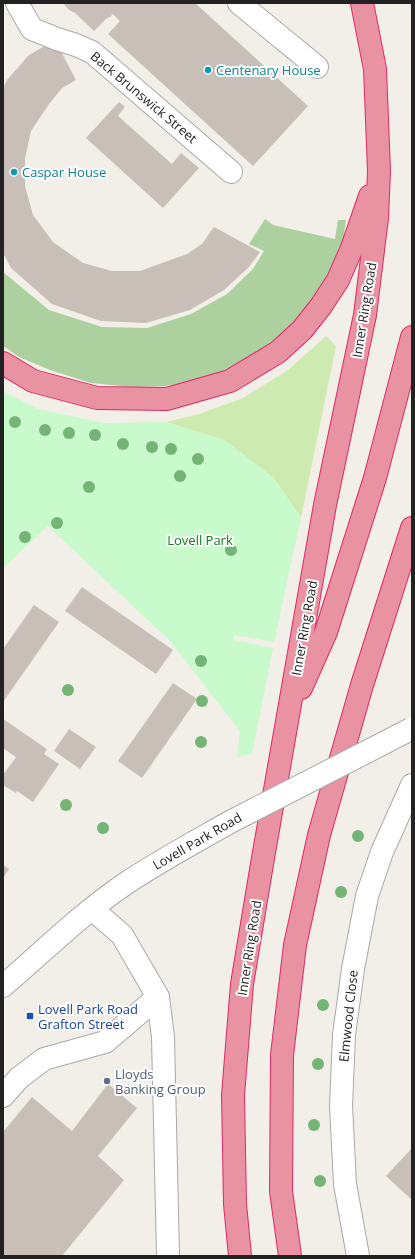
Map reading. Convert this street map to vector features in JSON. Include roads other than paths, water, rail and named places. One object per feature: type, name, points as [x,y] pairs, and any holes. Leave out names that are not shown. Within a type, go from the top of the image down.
[{"type":"highway","name":"Inner Ring Road","points":[[240,1256],[235,1204],[233,1095],[241,992],[325,505],[365,315],[377,218],[379,172],[375,69],[362,3]]},
{"type":"highway","points":[[3,363],[33,382],[97,398],[167,398],[230,381],[278,352],[302,330],[321,306],[338,280],[352,248],[379,172]]},
{"type":"highway","points":[[288,718],[326,632],[375,478],[412,337]]},
{"type":"highway","points":[[290,1256],[281,1191],[282,1055],[295,944],[319,835],[362,685],[412,528]]},
{"type":"street","name":"Back Brunswick Street","points":[[17,3],[32,29],[57,39],[76,44],[92,52],[231,172]]},
{"type":"street","points":[[239,3],[317,67]]},
{"type":"street","name":"Lovell Park Road","points":[[3,986],[92,909],[124,885],[162,860],[230,822],[412,728]]},
{"type":"street","name":"Elmwood Close","points":[[358,1256],[345,1184],[341,1106],[344,1036],[353,969],[367,896],[382,852],[412,785]]},
{"type":"street","points":[[92,909],[122,935],[158,997],[163,1037],[168,1256]]},
{"type":"street","points":[[3,1096],[19,1078],[44,1059],[105,1042],[158,997]]},
{"type":"place","name":"Centenary House","points":[[208,70]]},
{"type":"place","name":"Caspar House","points":[[14,172]]},
{"type":"place","name":"Lovell Park Road Grafton Street","points":[[30,1016]]},
{"type":"place","name":"Lloyds Banking Group","points":[[107,1081]]},
{"type":"park label","name":"Lovell Park","points":[[200,540]]}]
